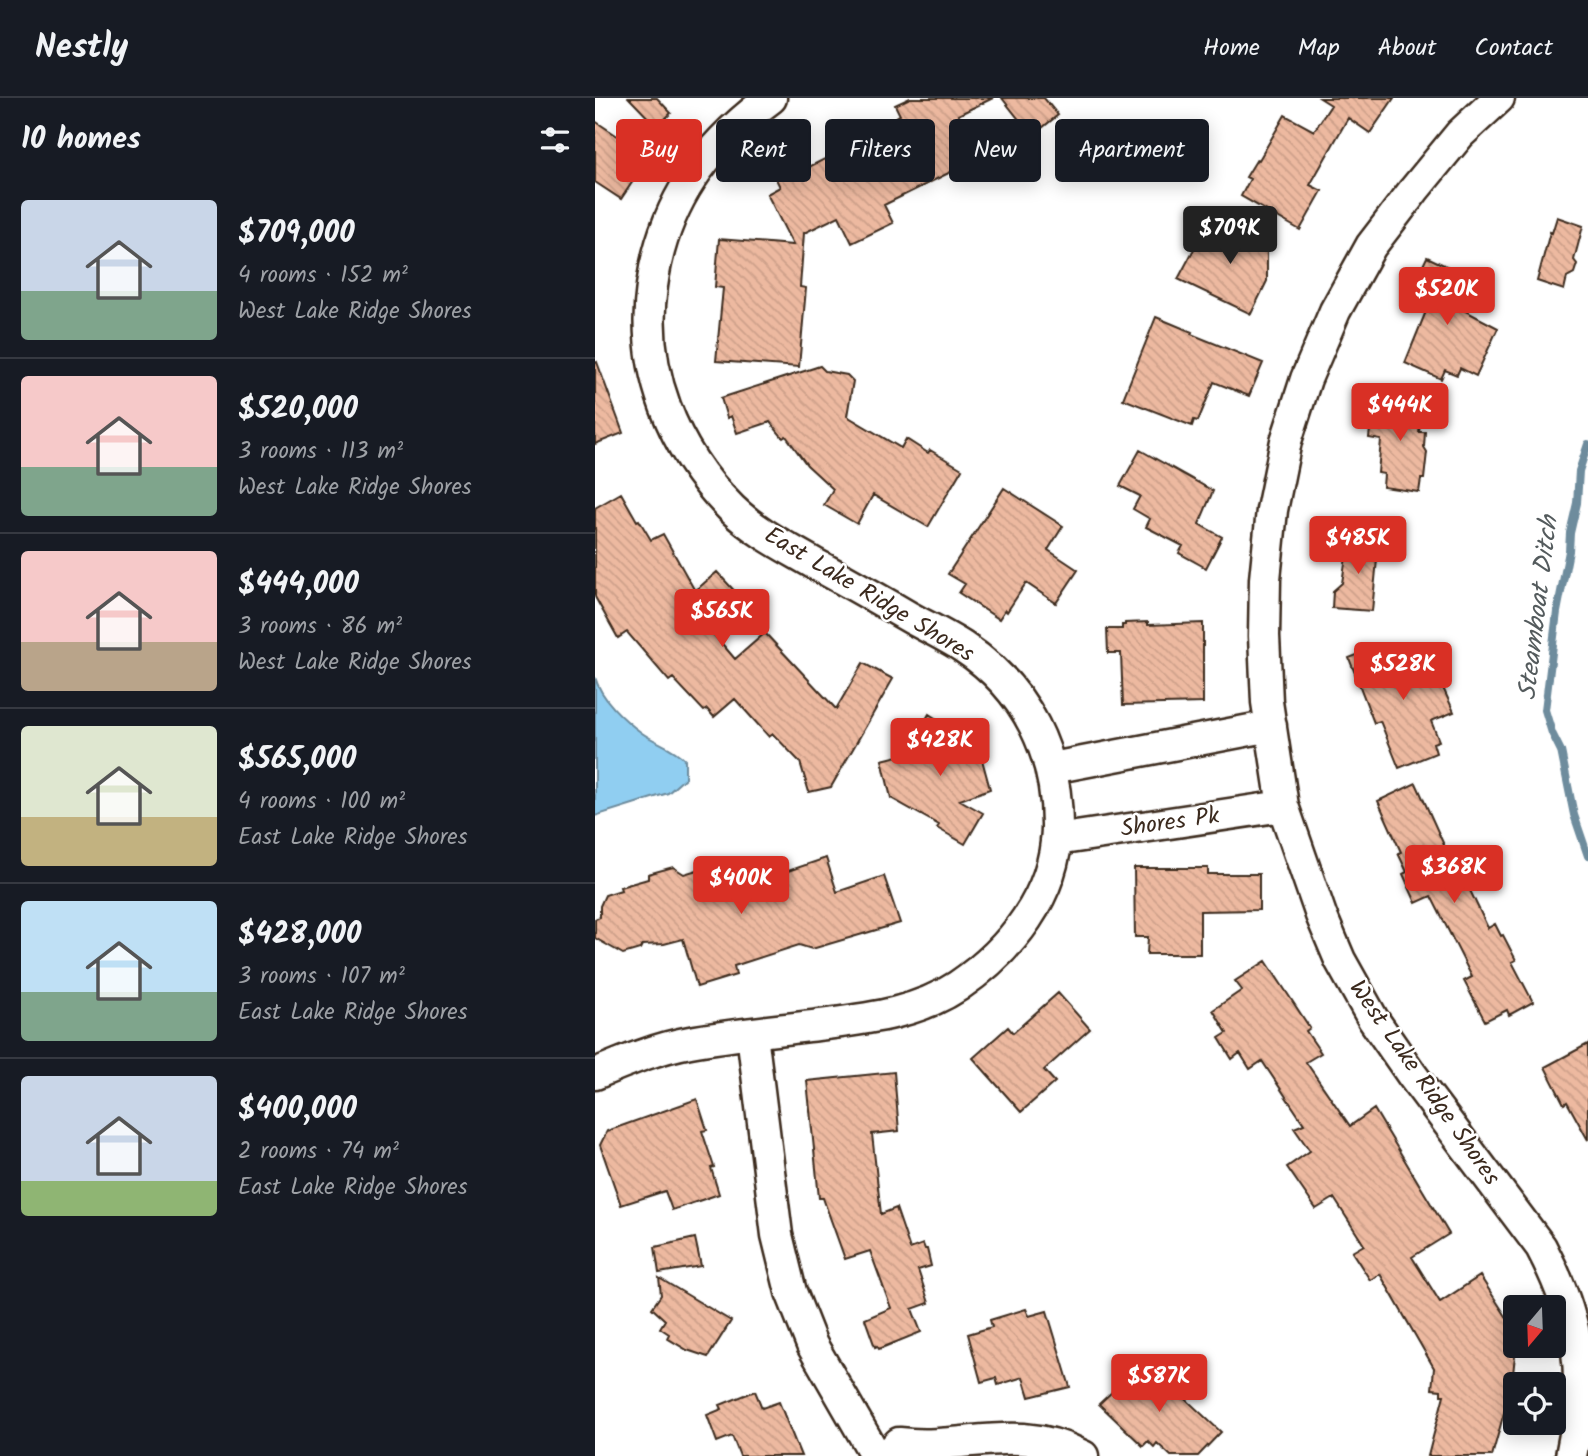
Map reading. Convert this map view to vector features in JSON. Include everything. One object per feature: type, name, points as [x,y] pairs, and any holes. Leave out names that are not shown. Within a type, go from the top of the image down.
[{"type":"street","name":"East Lake Ridge Shores","points":[[595,1074],[635,1057],[687,1043],[882,1017],[918,1006],[954,989],[986,966],[1013,938],[1028,917],[1049,875],[1056,840],[1057,802],[1052,768],[1040,735],[1022,704],[994,673],[964,648],[767,537],[736,512],[708,483],[685,451],[669,419],[657,385],[650,348],[649,305],[655,263],[667,223],[684,188],[711,150],[742,119],[771,98]]},
{"type":"street","name":"West Lake Ridge Shores","points":[[1499,98],[1460,134],[1371,246],[1335,311],[1306,379],[1286,441],[1272,510],[1264,636],[1267,702],[1283,806],[1321,915],[1340,960],[1373,1018],[1541,1247],[1559,1281],[1572,1320],[1580,1362],[1581,1399],[1571,1456]]},
{"type":"street","points":[[1052,768],[1271,726]]},
{"type":"street","name":"Shores Pk","points":[[1056,840],[1283,806]]},
{"type":"street","points":[[752,1034],[777,1235],[791,1292],[812,1345],[876,1456]]},
{"type":"street","points":[[887,1456],[899,1443],[924,1446],[1002,1437],[1038,1440],[1083,1456]]},
{"type":"water","points":[[595,677],[602,693],[621,715],[642,733],[685,760],[685,778],[668,793],[595,816]]},
{"type":"building","points":[[629,98],[657,98],[671,113],[665,119],[649,119]]},
{"type":"building","points":[[910,98],[993,98],[958,115],[960,119],[949,119],[949,173],[935,180],[935,119],[892,119],[900,115],[895,105]]},
{"type":"building","points":[[1002,98],[1044,98],[1058,115],[1041,129],[1041,119],[1019,119]]},
{"type":"building","points":[[1320,98],[1394,98],[1370,133],[1348,118],[1310,185],[1322,191],[1300,230],[1241,196],[1250,179],[1246,177],[1285,115],[1314,131],[1331,105]]},
{"type":"building","points":[[595,121],[616,135],[616,182],[632,182],[621,199],[595,182]]},
{"type":"building","points":[[825,159],[825,182],[930,182],[884,205],[893,223],[852,243],[839,216],[804,233],[800,287],[806,288],[799,367],[716,361],[723,288],[715,287],[719,239],[793,245],[767,194],[780,187],[778,182],[811,182],[811,166]]},
{"type":"building","points":[[1234,211],[1267,250],[1267,281],[1251,314],[1178,279],[1202,234],[1219,242]]},
{"type":"building","points":[[1557,217],[1583,226],[1574,260],[1577,264],[1574,273],[1567,277],[1564,290],[1537,281],[1550,232],[1552,233]]},
{"type":"building","points":[[1427,257],[1461,273],[1452,290],[1456,291],[1451,301],[1457,304],[1456,306],[1498,328],[1476,376],[1460,368],[1457,375],[1445,370],[1441,379],[1405,363],[1429,304],[1409,295]]},
{"type":"building","points":[[1156,317],[1263,363],[1249,396],[1214,382],[1198,421],[1194,420],[1192,426],[1123,399]]},
{"type":"building","points":[[597,362],[623,433],[595,444],[595,363]]},
{"type":"building","points":[[820,366],[825,371],[847,375],[853,381],[847,416],[901,448],[906,439],[962,469],[928,527],[873,495],[857,524],[824,505],[833,489],[807,465],[786,436],[783,438],[770,422],[737,433],[731,416],[727,418],[721,398]]},
{"type":"building","points":[[1383,398],[1423,403],[1419,432],[1425,432],[1424,447],[1427,452],[1424,479],[1421,479],[1419,492],[1383,487],[1384,474],[1378,473],[1381,440],[1369,438],[1373,401],[1382,402]]},
{"type":"building","points":[[1140,450],[1213,491],[1199,524],[1222,537],[1206,568],[1179,553],[1183,546],[1146,527],[1150,519],[1133,509],[1140,496],[1120,486]]},
{"type":"building","points":[[1004,488],[1063,526],[1048,550],[1078,570],[1056,603],[1026,583],[1007,612],[1005,610],[999,619],[959,593],[965,584],[948,574]]},
{"type":"building","points":[[621,493],[651,540],[663,534],[695,591],[717,572],[740,597],[707,626],[735,659],[765,633],[836,709],[863,663],[893,679],[831,787],[809,792],[800,762],[773,734],[769,737],[735,699],[714,717],[707,709],[704,711],[673,678],[669,681],[627,632],[618,638],[595,597],[595,508]]},
{"type":"building","points":[[1349,537],[1379,539],[1372,611],[1332,608],[1333,591],[1342,583]]},
{"type":"building","points":[[1148,622],[1148,625],[1203,623],[1203,703],[1123,705],[1121,653],[1108,653],[1107,629],[1122,629],[1125,623]]},
{"type":"building","points":[[1382,645],[1388,662],[1402,657],[1404,662],[1421,655],[1427,670],[1434,668],[1454,712],[1431,721],[1439,741],[1433,743],[1436,753],[1399,768],[1380,721],[1374,723],[1349,658]]},
{"type":"building","points":[[929,714],[978,745],[990,789],[960,800],[983,813],[965,844],[937,828],[939,825],[891,798],[882,760],[906,754]]},
{"type":"building","points":[[1416,783],[1448,854],[1456,861],[1488,928],[1495,924],[1501,936],[1503,935],[1516,960],[1512,962],[1533,1002],[1509,1015],[1507,1010],[1485,1021],[1464,981],[1472,977],[1431,896],[1416,903],[1403,874],[1407,872],[1398,853],[1401,852],[1378,801]]},
{"type":"building","points":[[826,858],[837,892],[884,876],[900,923],[812,949],[799,945],[734,966],[736,975],[697,987],[683,939],[664,944],[642,945],[640,949],[623,954],[595,938],[595,919],[600,917],[600,906],[605,895],[621,890],[620,887],[648,879],[648,874],[673,867],[684,874],[697,870],[705,872],[713,899],[775,880],[773,876]]},
{"type":"building","points":[[1134,868],[1208,868],[1208,874],[1259,874],[1259,910],[1200,911],[1200,954],[1147,954],[1148,937],[1135,937]]},
{"type":"building","points":[[1266,961],[1310,1028],[1306,1031],[1321,1053],[1306,1062],[1350,1126],[1374,1109],[1449,1234],[1412,1257],[1440,1302],[1480,1276],[1503,1312],[1503,1358],[1515,1358],[1513,1372],[1503,1372],[1503,1416],[1492,1456],[1428,1456],[1444,1395],[1441,1395],[1441,1390],[1432,1389],[1434,1368],[1380,1274],[1370,1280],[1352,1252],[1364,1245],[1334,1198],[1316,1209],[1287,1167],[1310,1151],[1294,1128],[1304,1124],[1262,1061],[1250,1069],[1240,1053],[1232,1059],[1219,1038],[1227,1033],[1213,1010],[1242,990],[1235,981]]},
{"type":"building","points":[[1058,993],[1090,1029],[1044,1070],[1055,1082],[1021,1112],[973,1058],[1008,1027],[1013,1033]]},
{"type":"building","points":[[1588,1044],[1588,1140],[1567,1102],[1564,1104],[1545,1067]]},
{"type":"building","points":[[894,1072],[899,1131],[872,1134],[881,1214],[896,1208],[910,1249],[923,1244],[927,1249],[931,1266],[918,1270],[929,1303],[912,1309],[921,1332],[879,1349],[875,1347],[865,1319],[891,1308],[870,1251],[845,1259],[823,1198],[819,1198],[807,1081]]},
{"type":"building","points":[[697,1099],[707,1130],[702,1131],[714,1167],[711,1168],[719,1194],[672,1210],[665,1191],[621,1205],[600,1145],[607,1131]]},
{"type":"building","points":[[695,1238],[701,1266],[659,1273],[655,1247]]},
{"type":"building","points":[[659,1278],[731,1321],[708,1357],[687,1350],[667,1338],[669,1334],[660,1328],[665,1320],[652,1308],[661,1295]]},
{"type":"building","points":[[1026,1309],[1029,1316],[1047,1311],[1070,1387],[1029,1397],[1023,1377],[998,1385],[996,1378],[981,1382],[968,1334],[992,1327],[990,1320]]},
{"type":"building","points":[[1145,1361],[1221,1432],[1198,1456],[1171,1456],[1157,1443],[1154,1447],[1148,1441],[1143,1446],[1099,1404]]},
{"type":"building","points":[[755,1391],[762,1408],[779,1402],[801,1456],[740,1456],[732,1436],[717,1442],[707,1415],[722,1409],[720,1405]]},
{"type":"waterway","name":"Steamboat Ditch","points":[[1588,444],[1579,471],[1577,503],[1557,612],[1545,710],[1561,751],[1574,815],[1588,856]]}]
